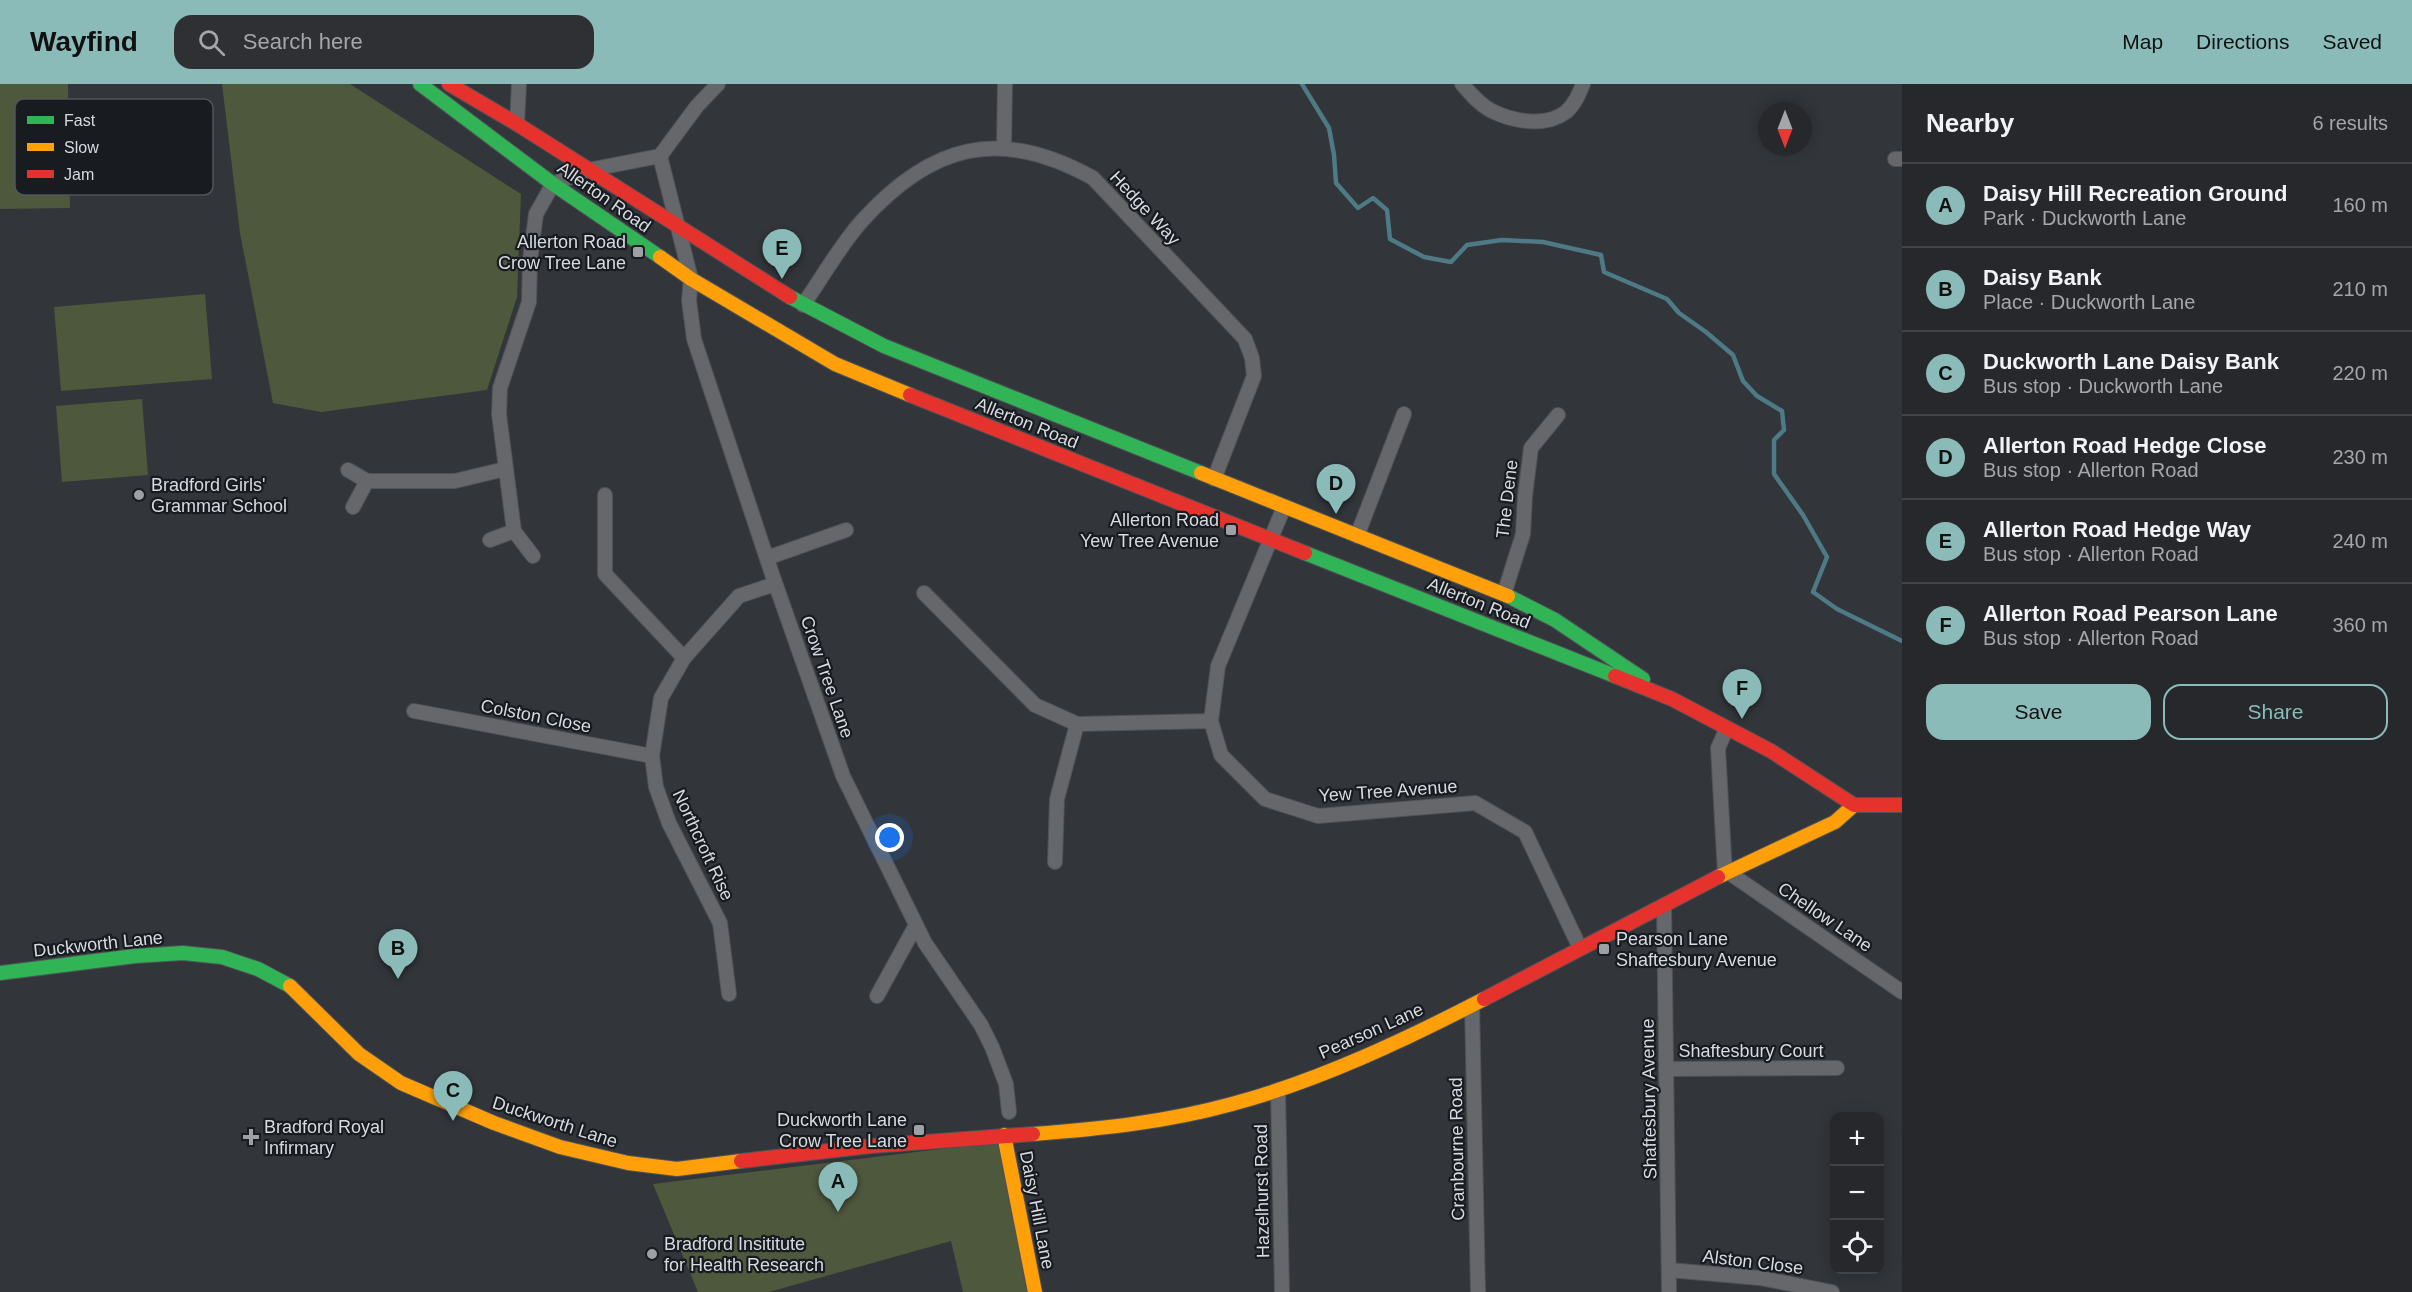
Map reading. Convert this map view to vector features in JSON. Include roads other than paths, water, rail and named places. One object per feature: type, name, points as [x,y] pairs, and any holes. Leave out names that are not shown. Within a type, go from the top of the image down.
[{"type":"street","name":"Allerton Road","points":[[420,84],[553,184],[691,279],[835,364],[1672,699],[1771,751],[1854,805]]},
{"type":"street","name":"Allerton Road","points":[[450,84],[803,305],[884,346],[1504,594],[1555,620],[1672,699]]},
{"type":"street","points":[[517,124],[519,84]]},
{"type":"street","points":[[533,556],[514,531],[499,414],[500,388],[529,302],[530,260],[536,214],[553,184],[588,170],[660,156],[697,106],[718,84]]},
{"type":"street","points":[[1004,148],[1005,84]]},
{"type":"street","points":[[1462,84],[1476,100],[1490,110],[1525,121],[1541,121],[1561,115],[1575,101],[1583,84]]},
{"type":"street","name":"Hedge Way","points":[[803,305],[859,224],[895,186],[919,169],[946,156],[976,150],[1004,148],[1063,162],[1093,178],[1245,339],[1252,358],[1254,376],[1214,479]]},
{"type":"street","name":"Crow Tree Lane","points":[[660,156],[691,279],[689,300],[694,339],[775,584],[843,776],[925,943],[981,1025],[992,1047],[1006,1084],[1009,1112]]},
{"type":"street","points":[[1357,536],[1404,414]]},
{"type":"street","name":"The Dene","points":[[1504,594],[1523,534],[1531,448],[1558,415]]},
{"type":"street","points":[[348,470],[367,482],[455,481],[506,469]]},
{"type":"street","points":[[353,507],[367,482]]},
{"type":"street","points":[[605,495],[605,574],[684,658]]},
{"type":"street","name":"Yew Tree Avenue","points":[[1284,507],[1218,666],[1211,722],[1221,755],[1265,800],[1318,816],[1475,803],[1525,832],[1580,948]]},
{"type":"street","points":[[767,558],[846,530]]},
{"type":"street","points":[[490,540],[514,531]]},
{"type":"street","name":"Northcroft Rise","points":[[729,994],[720,923],[669,823],[656,788],[652,756],[661,698],[684,658],[739,596],[775,584]]},
{"type":"street","points":[[924,593],[1035,705],[1077,724],[1211,722]]},
{"type":"street","name":"Colston Close","points":[[414,711],[652,756]]},
{"type":"street","points":[[1055,862],[1057,799],[1077,724]]},
{"type":"street","points":[[1727,728],[1718,748],[1727,873]]},
{"type":"street","points":[[1854,805],[1902,805]]},
{"type":"street","name":"Pearson Lane","points":[[1004,1135],[1115,1128],[1230,1105],[1278,1090],[1377,1050],[1472,1005],[1727,873],[1835,822],[1854,805]]},
{"type":"street","name":"Chellow Lane","points":[[1727,873],[1902,992]]},
{"type":"street","name":"Shaftesbury Avenue","points":[[1664,905],[1670,1292]]},
{"type":"street","points":[[877,996],[916,925]]},
{"type":"street","name":"Duckworth Lane","points":[[0,973],[135,956],[183,953],[222,957],[258,969],[291,986],[359,1054],[402,1083],[494,1123],[561,1147],[628,1164],[677,1169],[871,1146],[1004,1135]]},
{"type":"street","name":"Cranbourne Road","points":[[1472,1005],[1478,1292]]},
{"type":"street","name":"Shaftesbury Court","points":[[1666,1069],[1837,1068]]},
{"type":"street","name":"Hazelhurst Road","points":[[1278,1090],[1282,1292]]},
{"type":"street","name":"Daisy Hill Lane","points":[[1004,1135],[1035,1292]]},
{"type":"street","name":"Alston Close","points":[[1669,1270],[1760,1278],[1832,1292]]},
{"type":"waterway","points":[[1302,84],[1329,128],[1336,183],[1358,208],[1373,198],[1387,210],[1390,239],[1424,257],[1451,262],[1467,245],[1502,240],[1543,242],[1601,255],[1604,272],[1667,299],[1679,313],[1733,355],[1743,381],[1757,396],[1782,411],[1784,430],[1774,440],[1774,474],[1803,515],[1827,557],[1813,592],[1837,609],[1902,641]]},
{"type":"place","name":"Allerton Road Crow Tree Lane","points":[[638,252]]},
{"type":"place","name":"Allerton Road Hedge Way","points":[[782,279]]},
{"type":"place","name":"Bradford Girls' Grammar School","points":[[139,495]]},
{"type":"place","name":"Allerton Road Hedge Close","points":[[1336,514]]},
{"type":"place","name":"Allerton Road Yew Tree Avenue","points":[[1231,530]]},
{"type":"place","name":"Allerton Road Pearson Lane","points":[[1742,719]]},
{"type":"place","name":"Pearson Lane Shaftesbury Avenue","points":[[1604,949]]},
{"type":"place","name":"Daisy Bank","points":[[398,979]]},
{"type":"place","name":"Duckworth Lane Daisy Bank","points":[[453,1121]]},
{"type":"place","name":"Duckworth Lane Crow Tree Lane","points":[[919,1130]]},
{"type":"place","name":"Bradford Royal Infirmary","points":[[251,1137]]},
{"type":"place","name":"Daisy Hill Recreation Ground","points":[[838,1212]]},
{"type":"place","name":"Bradford Insititute for Health Research","points":[[652,1254]]}]
